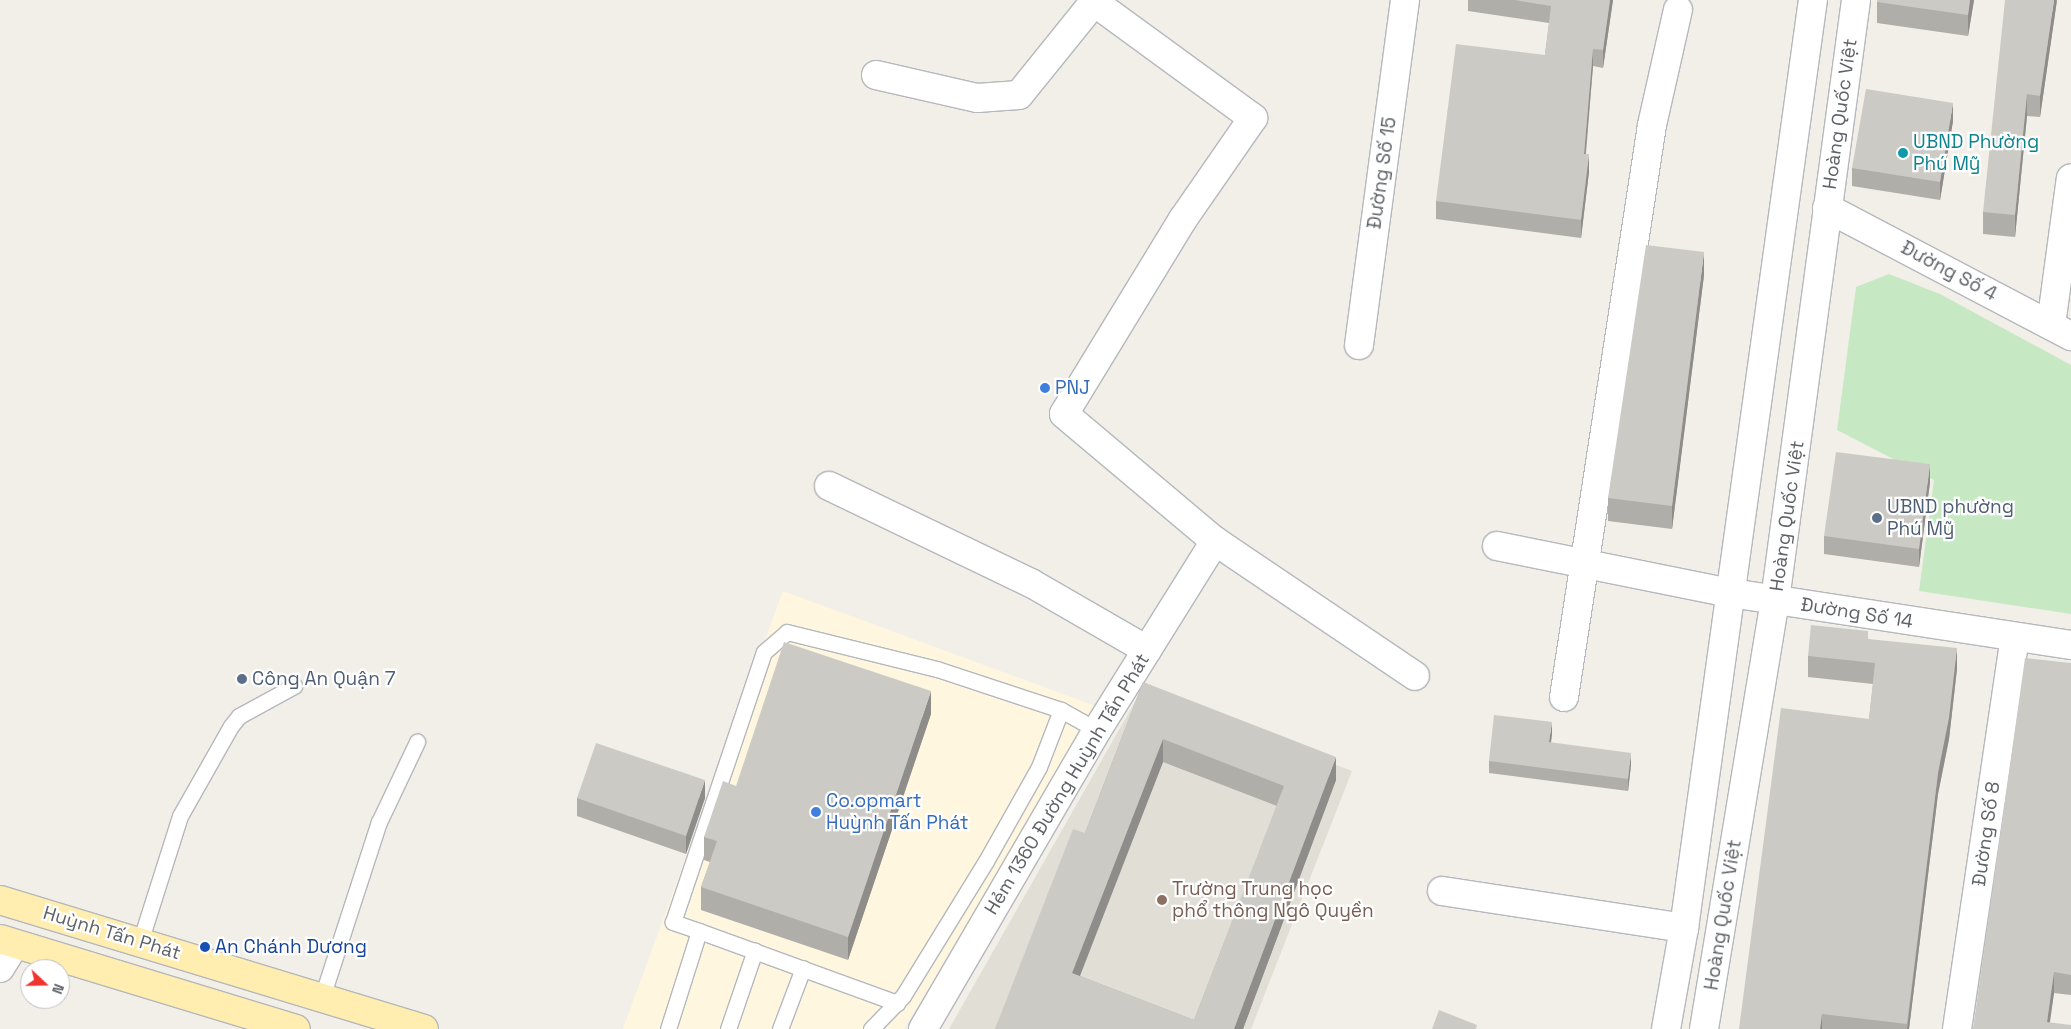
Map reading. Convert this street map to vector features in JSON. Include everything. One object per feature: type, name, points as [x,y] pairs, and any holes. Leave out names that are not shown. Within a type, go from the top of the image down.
[{"type":"main road","name":"Huỳnh Tấn Phát","points":[[0,900],[424,1029]]},
{"type":"main road","name":"Huỳnh Tấn Phát","points":[[8,942],[296,1029]]},
{"type":"street","name":"Đường Số 15","points":[[1359,345],[1405,0]]},
{"type":"street","name":"Hoàng Quốc Việt","points":[[1666,1029],[1684,928],[1813,0]]},
{"type":"street","name":"Hoàng Quốc Việt","points":[[1704,1029],[1775,600],[1856,0]]},
{"type":"street","points":[[876,75],[977,98],[1019,95],[1094,2],[1253,118],[1183,219],[1064,414],[1069,422],[1215,541],[1415,676]]},
{"type":"street","points":[[1564,697],[1652,125],[1678,10]]},
{"type":"street","points":[[2061,330],[2071,178]]},
{"type":"street","name":"Đường Số 4","points":[[1827,208],[2061,330]]},
{"type":"street","points":[[829,486],[1031,583],[1147,650]]},
{"type":"street","name":"Hẻm 1360 Đường Huỳnh Tấn Phát","points":[[923,1029],[1097,730],[1215,541]]},
{"type":"street","name":"Đường Số 14","points":[[1497,546],[1585,566],[1731,594],[2071,645]]},
{"type":"street","name":"Đường Số 8","points":[[1957,1029],[2015,638]]},
{"type":"street","points":[[1442,890],[1684,928]]},
{"type":"street","points":[[0,968],[8,942]]},
{"type":"lane","points":[[896,1003],[755,950],[673,922],[764,652],[787,632],[937,668],[1061,710],[1097,730]]},
{"type":"lane","points":[[140,942],[180,816],[231,726],[239,716],[294,686]]},
{"type":"lane","points":[[871,1029],[896,1003],[975,878],[1039,767],[1061,710]]},
{"type":"lane","points":[[322,997],[379,822],[416,742]]},
{"type":"lane","points":[[668,1029],[699,930]]},
{"type":"lane","points":[[728,1029],[755,950]]},
{"type":"lane","points":[[780,1029],[803,968]]},
{"type":"shaded area","name":"Co.opmart Huỳnh Tấn Phát","points":[[783,591],[1098,707],[904,1029],[623,1029]]},
{"type":"shaded area","name":"Trường Trung học phổ thông Ngô Quyền","points":[[1141,691],[1352,771],[1251,1029],[949,1029]]},
{"type":"green space","points":[[1889,274],[1940,294],[2071,365],[2071,614],[1919,591],[1934,480],[1837,430],[1856,287]]},
{"type":"building","points":[[1514,0],[1610,0],[1603,50],[1593,49],[1584,154],[1589,154],[1581,220],[1436,201],[1456,44],[1545,55],[1551,6]]},
{"type":"building","points":[[1877,0],[1970,0],[1968,15],[1877,2]]},
{"type":"building","points":[[2005,0],[2054,0],[2040,96],[2027,94],[2015,215],[1983,212]]},
{"type":"building","name":"UBND Phường Phú Mỹ","points":[[1866,89],[1953,103],[1940,182],[1852,168]]},
{"type":"building","points":[[1646,245],[1704,252],[1672,506],[1608,498]]},
{"type":"building","name":"UBND phường Phú Mỹ","points":[[1836,452],[1930,464],[1919,549],[1824,536]]},
{"type":"building","points":[[1811,625],[1868,631],[1868,639],[1957,648],[1949,718],[1938,773],[1907,1024],[1822,1014],[1820,1029],[1739,1029],[1781,708],[1869,719],[1875,663],[1808,656]]},
{"type":"building","name":"Co.opmart Huỳnh Tấn Phát","points":[[784,642],[931,691],[848,937],[701,887],[717,841],[704,837],[723,781],[736,786]]},
{"type":"building","points":[[2025,658],[2071,663],[2071,975],[2054,972],[2047,1022],[2071,1025],[2071,1029],[1973,1029]]},
{"type":"building","points":[[1143,682],[1336,757],[1234,1029],[995,1029],[1073,829],[1085,833]],"holes":[[[1163,739],[1284,786],[1194,1020],[1072,973]]]},
{"type":"building","points":[[1494,715],[1552,722],[1549,742],[1631,753],[1628,779],[1489,761]]},
{"type":"building","points":[[596,743],[705,780],[686,836],[577,798]]},
{"type":"building","points":[[1439,1010],[1477,1025],[1476,1029],[1432,1029]]},
{"type":"place","name":"UBND Phường Phú Mỹ","points":[[1903,153]]},
{"type":"place","name":"PNJ","points":[[1045,388]]},
{"type":"place","name":"UBND phường Phú Mỹ","points":[[1877,518]]},
{"type":"place","name":"Công An Quận 7","points":[[242,679]]},
{"type":"place","name":"Co.opmart Huỳnh Tấn Phát","points":[[816,812]]},
{"type":"place","name":"Trường Trung học phổ thông Ngô Quyền","points":[[1162,900]]},
{"type":"place","name":"An Chánh Dương","points":[[205,947]]}]
